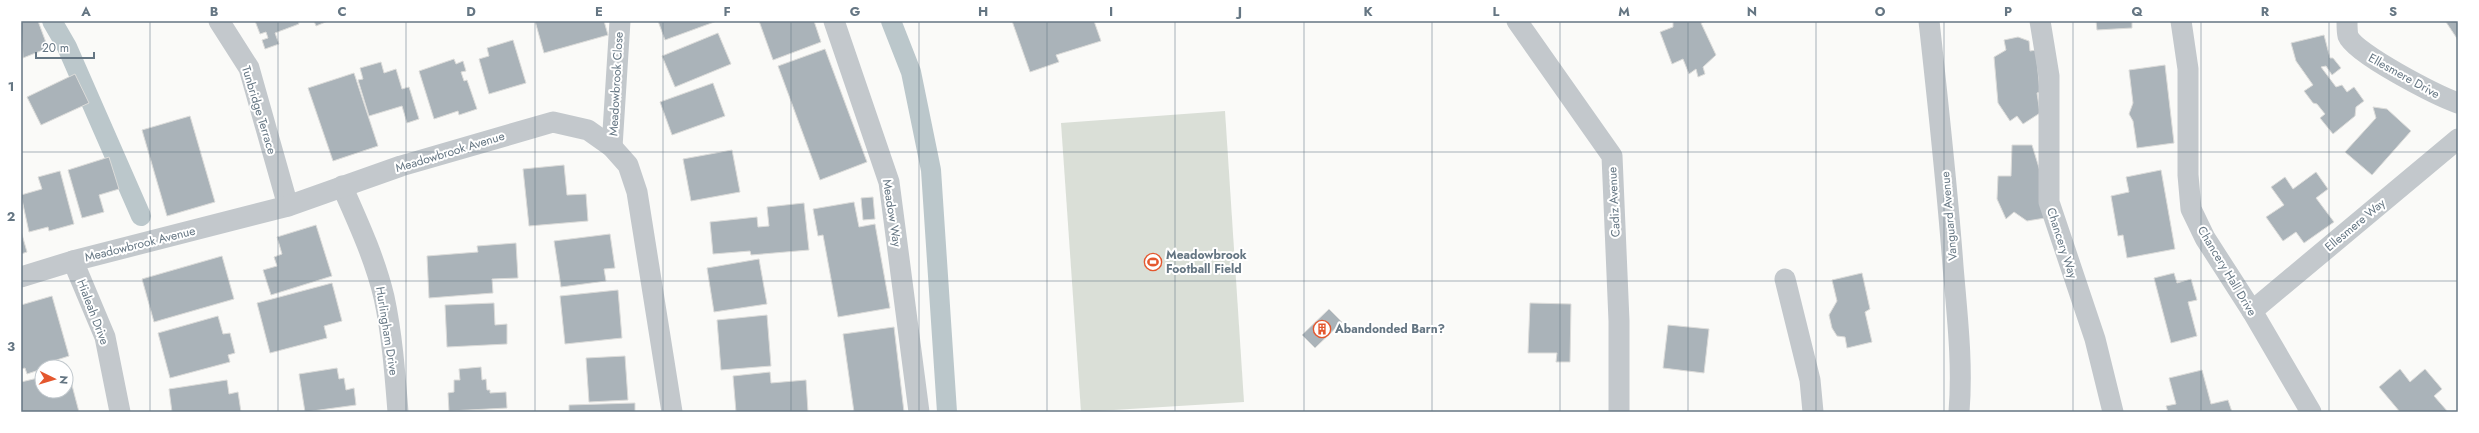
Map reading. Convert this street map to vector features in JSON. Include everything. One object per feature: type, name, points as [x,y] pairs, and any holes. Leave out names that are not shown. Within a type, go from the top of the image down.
[{"type":"street","name":"Tunbridge Terrace","points":[[219,21],[248,68],[288,206]]},
{"type":"street","name":"Meadowbrook Close","points":[[612,147],[620,21]]},
{"type":"street","name":"Meadow Way","points":[[834,21],[889,182],[919,412]]},
{"type":"street","name":"Cadiz Avenue","points":[[1517,21],[1612,156],[1619,321],[1619,412]]},
{"type":"street","name":"Vanguard Avenue","points":[[1929,21],[1946,168],[1961,379],[1959,412]]},
{"type":"street","name":"Chancery Way","points":[[2040,21],[2049,83],[2049,202],[2095,339],[2113,412]]},
{"type":"street","name":"Chancery Hall Drive","points":[[2181,21],[2188,69],[2188,175],[2191,209],[2205,238],[2252,311],[2311,412]]},
{"type":"street","name":"Ellesmere Drive","points":[[2347,21],[2348,37],[2363,53],[2443,98],[2458,103]]},
{"type":"street","name":"Meadowbrook Avenue","points":[[21,277],[74,261],[288,206],[342,186],[467,146],[553,122],[588,130],[612,147],[628,165],[637,192],[672,412]]},
{"type":"street","name":"Ellesmere Way","points":[[2252,311],[2458,139]]},
{"type":"street","name":"Hurlingham Drive","points":[[342,186],[365,240],[384,297],[394,364],[398,412]]},
{"type":"street","name":"Hialeah Drive","points":[[74,261],[105,337],[120,412]]},
{"type":"street","points":[[1786,279],[1810,380],[1813,412]]},
{"type":"shaded area","name":"Meadowbrook Football Field","points":[[1225,111],[1244,402],[1081,412],[1061,123]]},
{"type":"building","points":[[21,21],[38,21],[48,48],[23,58]]},
{"type":"building","points":[[255,21],[298,21],[299,24],[275,33],[279,44],[265,49],[262,40],[268,38],[266,32],[260,34]]},
{"type":"building","points":[[314,21],[328,21],[316,26]]},
{"type":"building","points":[[535,21],[604,21],[608,35],[544,53]]},
{"type":"building","points":[[658,21],[717,21],[665,40]]},
{"type":"building","points":[[759,21],[814,21],[821,42],[773,60]]},
{"type":"building","points":[[1012,21],[1094,21],[1101,41],[1056,55],[1059,62],[1030,72]]},
{"type":"building","points":[[1673,21],[1706,21],[1701,23],[1716,55],[1703,67],[1705,74],[1698,77],[1696,69],[1689,74],[1683,59],[1672,64],[1660,32],[1673,27]]},
{"type":"building","points":[[2096,21],[2132,21],[2132,28],[2097,30]]},
{"type":"building","points":[[2458,21],[2458,40],[2446,22]]},
{"type":"building","points":[[718,33],[731,64],[675,87],[662,56]]},
{"type":"building","points":[[2324,35],[2330,58],[2333,58],[2341,68],[2332,75],[2326,66],[2321,67],[2336,87],[2342,85],[2347,92],[2354,87],[2364,101],[2356,107],[2355,116],[2333,134],[2320,118],[2325,114],[2317,104],[2313,103],[2304,91],[2313,85],[2296,61],[2291,43]]},
{"type":"building","points":[[2018,37],[2029,41],[2030,51],[2036,50],[2040,92],[2037,93],[2040,113],[2023,124],[2017,116],[2010,121],[1998,103],[1994,57],[2006,50],[2004,40]]},
{"type":"building","points":[[513,40],[526,83],[489,94],[479,59],[489,56],[487,48]]},
{"type":"building","points":[[825,49],[867,162],[820,180],[778,66]]},
{"type":"building","points":[[454,59],[456,64],[463,61],[466,71],[461,72],[464,81],[467,80],[477,109],[459,115],[458,111],[434,119],[419,71]]},
{"type":"building","points":[[381,62],[384,73],[396,69],[402,89],[409,87],[419,119],[407,123],[402,106],[369,116],[358,80],[363,79],[360,68]]},
{"type":"building","points":[[2165,65],[2174,143],[2137,148],[2133,121],[2129,114],[2133,103],[2129,70]]},
{"type":"building","points":[[354,73],[378,146],[333,161],[308,88]]},
{"type":"building","points":[[75,74],[89,103],[41,125],[27,97]]},
{"type":"building","points":[[713,83],[725,116],[672,135],[660,102]]},
{"type":"building","points":[[2373,107],[2387,109],[2411,131],[2372,175],[2345,152],[2376,118]]},
{"type":"building","points":[[190,116],[215,202],[167,216],[142,130]]},
{"type":"building","points":[[2012,145],[2032,145],[2051,217],[2027,221],[2014,212],[2006,219],[1997,199],[1998,176],[2011,176]]},
{"type":"building","points":[[732,150],[740,192],[691,201],[683,159]]},
{"type":"building","points":[[109,157],[119,189],[99,195],[104,212],[82,218],[68,170]]},
{"type":"building","points":[[564,165],[567,195],[586,194],[588,221],[529,226],[523,169]]},
{"type":"building","points":[[2161,170],[2175,249],[2127,258],[2123,235],[2118,236],[2111,196],[2129,192],[2126,177]]},
{"type":"building","points":[[60,171],[74,224],[49,231],[48,227],[29,232],[21,195],[42,189],[38,177]]},
{"type":"building","points":[[2316,172],[2328,189],[2316,198],[2334,222],[2304,243],[2296,232],[2283,241],[2266,217],[2284,205],[2271,187],[2285,177],[2293,189]]},
{"type":"building","points":[[873,197],[875,219],[863,220],[861,198]]},
{"type":"building","points":[[854,202],[859,227],[875,224],[890,308],[838,317],[823,235],[818,236],[813,209]]},
{"type":"building","points":[[804,203],[809,250],[751,255],[750,251],[713,254],[710,222],[757,217],[758,227],[769,226],[767,207]]},
{"type":"building","points":[[316,225],[332,276],[271,295],[263,270],[277,266],[274,257],[282,254],[277,237]]},
{"type":"building","points":[[21,231],[27,252],[21,254]]},
{"type":"building","points":[[610,234],[615,268],[604,269],[606,281],[561,287],[554,241]]},
{"type":"building","points":[[516,243],[518,278],[492,279],[493,293],[429,298],[427,256],[478,252],[477,246]]},
{"type":"building","points":[[222,256],[234,299],[154,322],[142,279]]},
{"type":"building","points":[[759,259],[767,304],[714,312],[707,268]]},
{"type":"building","points":[[1862,273],[1870,309],[1865,312],[1872,342],[1847,348],[1845,337],[1837,336],[1832,328],[1829,315],[1837,301],[1832,280]]},
{"type":"building","points":[[2174,273],[2177,283],[2191,279],[2197,300],[2188,302],[2197,336],[2171,343],[2154,278]]},
{"type":"building","points":[[332,283],[342,321],[324,326],[327,338],[270,353],[257,303]]},
{"type":"building","points":[[618,290],[622,338],[565,344],[560,296]]},
{"type":"building","points":[[52,296],[69,356],[60,359],[34,359],[34,372],[27,374],[25,368],[21,369],[21,305]]},
{"type":"building","points":[[494,303],[495,325],[507,324],[507,344],[447,347],[445,305]]},
{"type":"building","points":[[1530,303],[1571,304],[1570,362],[1556,362],[1557,353],[1528,353]]},
{"type":"building","name":"Abandonded Barn?","points":[[1329,309],[1342,322],[1315,348],[1302,335]]},
{"type":"building","points":[[767,315],[771,366],[721,370],[717,320]]},
{"type":"building","points":[[218,316],[223,334],[230,333],[235,353],[228,355],[230,362],[170,378],[158,333]]},
{"type":"building","points":[[1668,325],[1709,329],[1704,373],[1663,368]]},
{"type":"building","points":[[894,327],[904,412],[854,412],[843,334]]},
{"type":"building","points":[[625,356],[628,400],[589,402],[586,358]]},
{"type":"building","points":[[481,367],[482,380],[486,379],[487,390],[490,390],[490,393],[506,392],[507,408],[449,411],[448,393],[454,392],[454,380],[460,380],[459,369]]},
{"type":"building","points":[[337,368],[339,379],[344,378],[346,390],[354,388],[356,405],[305,412],[299,374]]},
{"type":"building","points":[[2400,369],[2410,382],[2425,369],[2442,389],[2434,396],[2448,412],[2400,412],[2379,387]]},
{"type":"building","points":[[2202,370],[2211,404],[2228,400],[2232,412],[2168,412],[2166,406],[2176,404],[2169,378]]},
{"type":"building","points":[[770,372],[771,383],[806,380],[808,412],[736,412],[733,376]]},
{"type":"building","points":[[34,379],[34,399],[74,399],[74,393],[79,412],[21,412],[21,382]]},
{"type":"building","points":[[227,380],[229,394],[238,392],[241,412],[172,412],[169,389]]},
{"type":"building","points":[[635,403],[635,412],[569,412],[569,405]]},
{"type":"waterway","points":[[52,21],[67,47],[141,216]]},
{"type":"waterway","points":[[891,21],[911,72],[931,170],[947,412]]},
{"type":"place","name":"Meadowbrook Football Field","points":[[1153,262]]},
{"type":"place","name":"Abandonded Barn?","points":[[1322,329]]}]
